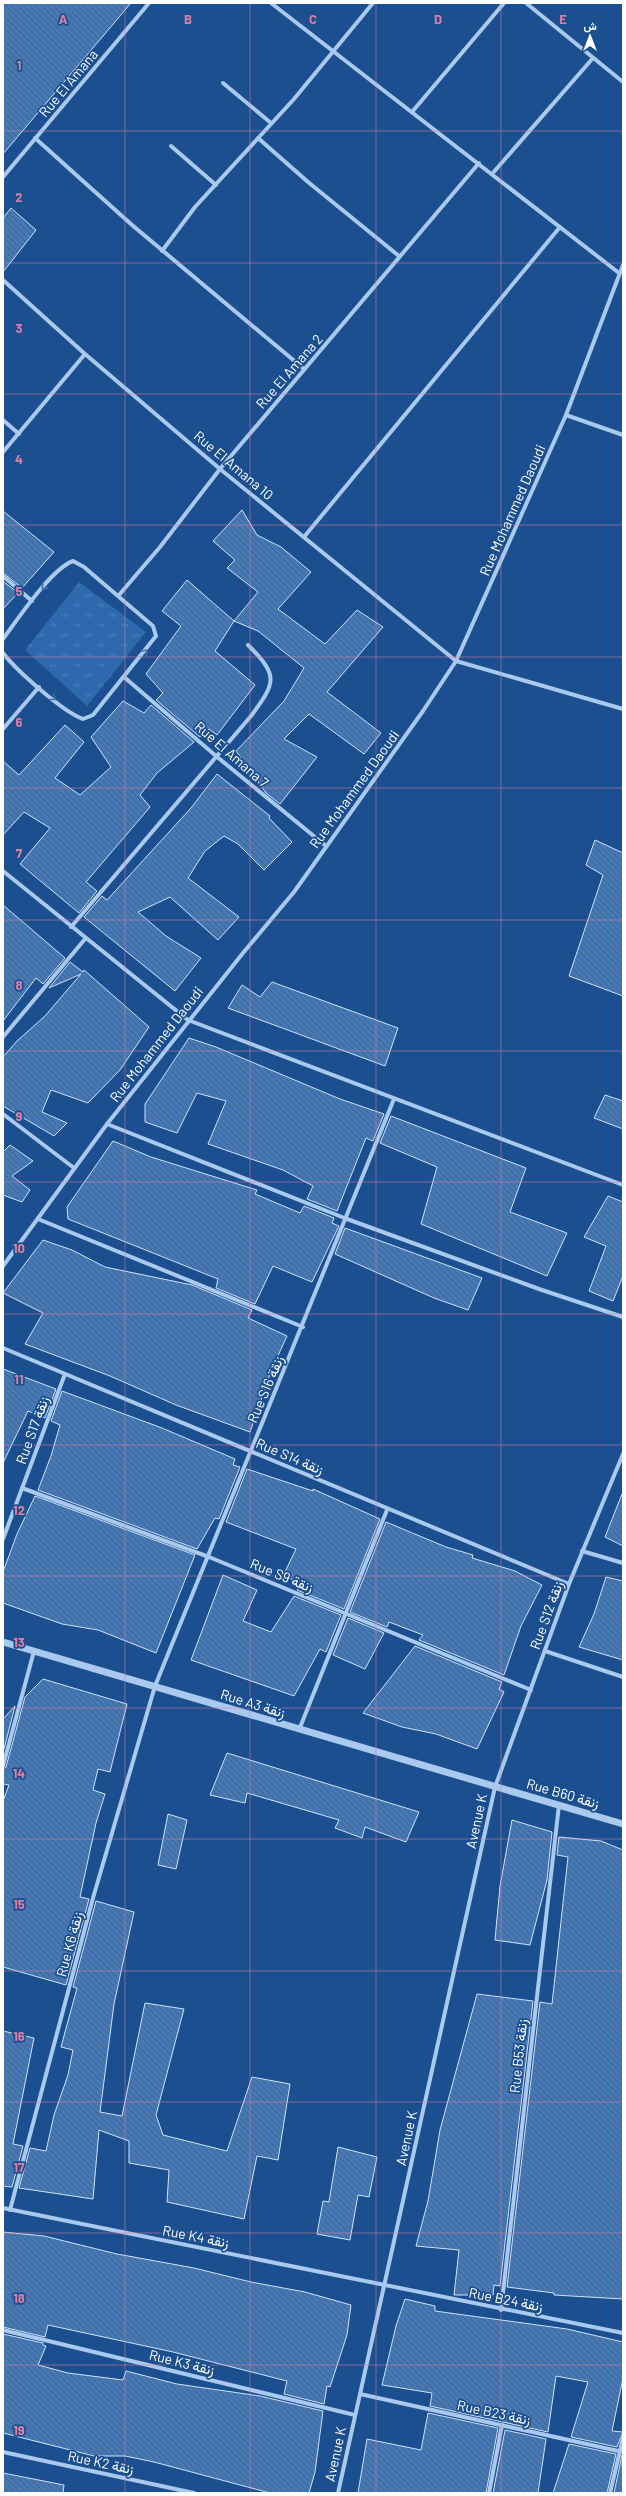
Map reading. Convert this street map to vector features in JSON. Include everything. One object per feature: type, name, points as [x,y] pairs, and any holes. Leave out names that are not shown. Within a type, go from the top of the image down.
[{"type":"street","name":"Rue El Amana","points":[[3,177],[149,3]]},
{"type":"street","points":[[271,3],[479,163],[619,274]]},
{"type":"street","points":[[162,251],[180,225],[334,52],[373,3]]},
{"type":"street","points":[[412,112],[504,3]]},
{"type":"street","points":[[526,3],[623,82]]},
{"type":"street","points":[[492,174],[592,58]]},
{"type":"street","points":[[223,84],[271,123]]},
{"type":"street","points":[[35,138],[162,251],[304,370]]},
{"type":"street","points":[[258,138],[308,182],[399,256]]},
{"type":"street","points":[[171,146],[216,184]]},
{"type":"street","name":"Rue El Amana 2","points":[[119,595],[160,547],[220,468],[479,163]]},
{"type":"street","points":[[304,537],[560,228]]},
{"type":"street","name":"Rue Mohammed Daoudi","points":[[3,1266],[107,1124],[188,1020],[294,892],[423,711],[456,661],[566,416],[623,265]]},
{"type":"street","name":"Rue El Amana 10","points":[[3,280],[84,354],[220,468],[456,661]]},
{"type":"street","points":[[3,452],[84,354]]},
{"type":"street","points":[[566,416],[623,435]]},
{"type":"street","points":[[3,420],[19,434]]},
{"type":"street","points":[[3,639],[32,601],[61,568],[73,561],[84,567],[119,595],[156,631],[156,636],[152,645],[88,718],[77,717],[39,687],[3,653]]},
{"type":"street","points":[[3,576],[32,601]]},
{"type":"street","points":[[71,927],[251,716],[267,694],[271,683],[267,666],[248,645]]},
{"type":"street","points":[[456,661],[623,709]]},
{"type":"street","name":"Rue El Amana 7","points":[[124,677],[216,756],[326,846]]},
{"type":"street","points":[[3,729],[39,687]]},
{"type":"street","points":[[3,871],[188,1020],[623,1185]]},
{"type":"street","points":[[3,1037],[85,938]]},
{"type":"street","name":"Rue S16 زنقة","points":[[155,1686],[303,1327],[394,1099]]},
{"type":"street","points":[[3,1114],[74,1168]]},
{"type":"street","points":[[107,1124],[347,1218],[539,1289],[623,1317]]},
{"type":"street","points":[[38,1219],[303,1327]]},
{"type":"street","name":"Rue S14 زنقة","points":[[3,1348],[387,1510],[569,1584]]},
{"type":"street","name":"Rue S17 زنقة","points":[[3,1539],[65,1374]]},
{"type":"street","name":"Rue S12 زنقة","points":[[495,1787],[582,1550],[623,1454]]},
{"type":"street","name":"Rue S9 زنقة","points":[[22,1488],[209,1557],[531,1690]]},
{"type":"street","points":[[299,1730],[387,1510]]},
{"type":"street","points":[[582,1550],[623,1563]]},
{"type":"street","name":"Rue A3 زنقة","points":[[3,1642],[495,1787]]},
{"type":"street","points":[[3,1766],[34,1651]]},
{"type":"street","points":[[544,1651],[623,1677]]},
{"type":"street","name":"Rue K6 زنقة","points":[[10,2210],[90,1906],[155,1686]]},
{"type":"street","name":"Rue B60 زنقة","points":[[495,1787],[623,1824]]},
{"type":"street","name":"Avenue K","points":[[338,2493],[495,1787]]},
{"type":"street","name":"Rue B53 زنقة","points":[[501,2310],[559,1805]]},
{"type":"street","name":"Rue K4 زنقة","points":[[3,2208],[384,2286]]},
{"type":"street","name":"Rue B24 زنقة","points":[[384,2286],[623,2333]]},
{"type":"street","name":"Rue K3 زنقة","points":[[3,2330],[355,2415]]},
{"type":"street","name":"Rue B23 زنقة","points":[[360,2394],[622,2451]]},
{"type":"street","points":[[489,2493],[502,2425]]},
{"type":"street","points":[[610,2493],[622,2451],[623,2438]]},
{"type":"street","name":"Rue K2 زنقة","points":[[3,2452],[194,2493]]},
{"type":"green space","points":[[79,582],[146,632],[87,706],[25,650]]},
{"type":"building","points":[[3,3],[131,3],[3,154]]},
{"type":"building","points":[[11,208],[36,230],[3,272],[3,218]]},
{"type":"building","points":[[242,510],[257,535],[281,547],[311,572],[278,609],[325,644],[357,610],[383,627],[327,692],[381,733],[364,754],[309,714],[284,739],[317,757],[280,804],[266,793],[236,751],[284,701],[304,668],[258,631],[234,621],[258,592],[227,568],[235,560],[213,541]]},
{"type":"building","points":[[3,511],[54,552],[22,588],[3,573]]},
{"type":"building","points":[[187,580],[234,621],[215,651],[255,685],[217,735],[209,729],[200,737],[156,700],[163,693],[146,674],[181,626],[162,611]]},
{"type":"building","points":[[3,581],[18,593],[3,609]]},
{"type":"building","points":[[123,701],[144,713],[151,705],[194,742],[157,773],[140,795],[150,807],[86,882],[97,891],[79,913],[20,864],[50,828],[24,812],[3,835],[3,761],[19,775],[65,725],[84,742],[55,778],[80,795],[111,767],[91,737]]},
{"type":"building","points":[[217,774],[270,816],[269,818],[292,842],[264,870],[238,844],[224,836],[205,851],[188,878],[239,917],[218,940],[170,897],[138,912],[166,936],[201,958],[175,991],[84,917],[102,896],[107,900],[191,808]]},
{"type":"building","points":[[595,840],[623,853],[623,996],[569,976],[603,875],[586,865]]},
{"type":"building","points":[[3,905],[65,958],[43,984],[36,978],[3,1021]]},
{"type":"building","points":[[70,962],[83,972],[84,970],[149,1027],[120,1070],[88,1103],[51,1090],[42,1112],[67,1123],[54,1136],[3,1106],[3,1057],[17,1041],[45,1016],[81,974],[49,988]]},
{"type":"building","points":[[272,982],[398,1028],[385,1066],[228,1008],[242,985],[260,997]]},
{"type":"building","points":[[189,1038],[216,1047],[340,1099],[384,1114],[373,1141],[366,1138],[337,1211],[307,1199],[313,1186],[283,1170],[208,1144],[226,1101],[197,1093],[177,1133],[145,1122],[145,1104]]},
{"type":"building","points":[[605,1095],[623,1101],[623,1129],[594,1118]]},
{"type":"building","points":[[391,1116],[526,1168],[510,1212],[567,1233],[547,1276],[421,1224],[437,1167],[380,1143]]},
{"type":"building","points":[[113,1141],[151,1157],[257,1190],[255,1194],[300,1213],[304,1206],[334,1218],[332,1223],[339,1226],[312,1282],[273,1266],[255,1304],[216,1288],[218,1279],[68,1219],[67,1207]]},
{"type":"building","points":[[10,1145],[33,1161],[12,1176],[30,1190],[22,1202],[3,1195],[3,1152]]},
{"type":"building","points":[[608,1196],[623,1202],[623,1276],[613,1301],[589,1291],[606,1246],[584,1237]]},
{"type":"building","points":[[345,1228],[482,1278],[468,1310],[434,1298],[335,1254]]},
{"type":"building","points":[[43,1240],[72,1250],[105,1267],[192,1285],[252,1310],[248,1318],[287,1336],[271,1371],[250,1432],[176,1405],[110,1376],[25,1344],[43,1313],[3,1293]]},
{"type":"building","points":[[3,1369],[56,1389],[45,1418],[28,1411],[3,1463]]},
{"type":"building","points":[[62,1391],[162,1428],[235,1459],[233,1465],[240,1467],[219,1519],[215,1518],[197,1549],[38,1490],[51,1456],[60,1425],[51,1421]]},
{"type":"building","points":[[247,1469],[313,1491],[313,1489],[380,1519],[344,1609],[297,1590],[302,1583],[283,1576],[296,1549],[226,1522]]},
{"type":"building","points":[[622,1494],[623,1495],[623,1546],[605,1537]]},
{"type":"building","points":[[35,1496],[195,1555],[156,1653],[98,1630],[62,1624],[3,1603],[3,1572],[17,1534]]},
{"type":"building","points":[[386,1522],[446,1547],[473,1555],[472,1558],[515,1571],[542,1585],[521,1626],[504,1675],[419,1640],[423,1635],[389,1622],[387,1627],[350,1612]]},
{"type":"building","points":[[223,1575],[257,1590],[243,1621],[271,1632],[294,1596],[341,1615],[326,1652],[320,1649],[294,1696],[191,1660]]},
{"type":"building","points":[[606,1577],[623,1581],[623,1660],[579,1647],[594,1614]]},
{"type":"building","points":[[348,1618],[384,1633],[365,1669],[333,1655]]},
{"type":"building","points":[[415,1646],[502,1682],[499,1689],[504,1692],[477,1749],[436,1734],[402,1727],[363,1713]]},
{"type":"building","points":[[43,1679],[127,1704],[110,1772],[98,1769],[93,1790],[105,1794],[96,1823],[80,1897],[89,1899],[66,1985],[3,1967],[3,1801],[9,1785],[3,1784],[3,1769],[6,1767],[25,1697]]},
{"type":"building","points":[[15,1706],[3,1753],[3,1719]]},
{"type":"building","points":[[227,1753],[419,1812],[406,1842],[365,1827],[362,1838],[335,1828],[339,1820],[247,1793],[245,1803],[210,1795]]},
{"type":"building","points":[[168,1814],[187,1820],[176,1869],[158,1865]]},
{"type":"building","points":[[512,1820],[552,1832],[547,1880],[530,1945],[495,1940],[500,1886]]},
{"type":"building","points":[[559,1837],[601,1841],[623,1850],[623,2299],[554,2295],[554,2293],[507,2287],[540,2002],[552,2004],[568,1857],[557,1855]]},
{"type":"building","points":[[96,1901],[134,1912],[114,2004],[100,2112],[122,2116],[145,2003],[184,2009],[156,2115],[163,2135],[227,2151],[252,2077],[290,2084],[278,2160],[257,2156],[244,2219],[167,2202],[169,2170],[129,2163],[129,2141],[99,2130],[93,2199],[19,2188],[30,2148],[46,2151],[54,2115],[68,2075],[73,2050],[61,2047],[77,1988],[73,1987]]},
{"type":"building","points":[[477,1994],[533,2001],[500,2286],[494,2285],[493,2295],[454,2295],[459,2250],[416,2246],[428,2201],[440,2130]]},
{"type":"building","points":[[3,2031],[34,2038],[13,2144],[23,2146],[12,2187],[3,2186]]},
{"type":"building","points":[[338,2147],[377,2157],[369,2197],[358,2195],[350,2240],[317,2234],[323,2201],[329,2202]]},
{"type":"building","points":[[3,2232],[44,2236],[117,2254],[194,2268],[251,2282],[305,2292],[351,2305],[347,2335],[330,2387],[327,2386],[324,2404],[284,2394],[287,2381],[173,2352],[48,2325],[45,2337],[3,2327]]},
{"type":"building","points":[[405,2299],[435,2306],[435,2311],[567,2329],[623,2342],[623,2378],[612,2431],[623,2432],[617,2447],[571,2437],[588,2382],[556,2376],[548,2432],[430,2406],[432,2393],[382,2385],[396,2326]]},
{"type":"building","points":[[3,2334],[43,2343],[43,2345],[46,2346],[38,2365],[68,2373],[123,2380],[126,2371],[177,2384],[260,2396],[323,2411],[315,2472],[309,2493],[270,2493],[154,2462],[125,2456],[94,2456],[3,2433]]},
{"type":"building","points":[[428,2413],[498,2428],[486,2493],[358,2493],[367,2439],[421,2450]]},
{"type":"building","points":[[505,2430],[546,2439],[538,2493],[493,2493]]},
{"type":"building","points":[[569,2444],[616,2454],[607,2493],[553,2493]]},
{"type":"building","points":[[622,2455],[623,2493],[614,2493]]},
{"type":"building","points":[[3,2473],[64,2485],[63,2493],[3,2493]]}]
